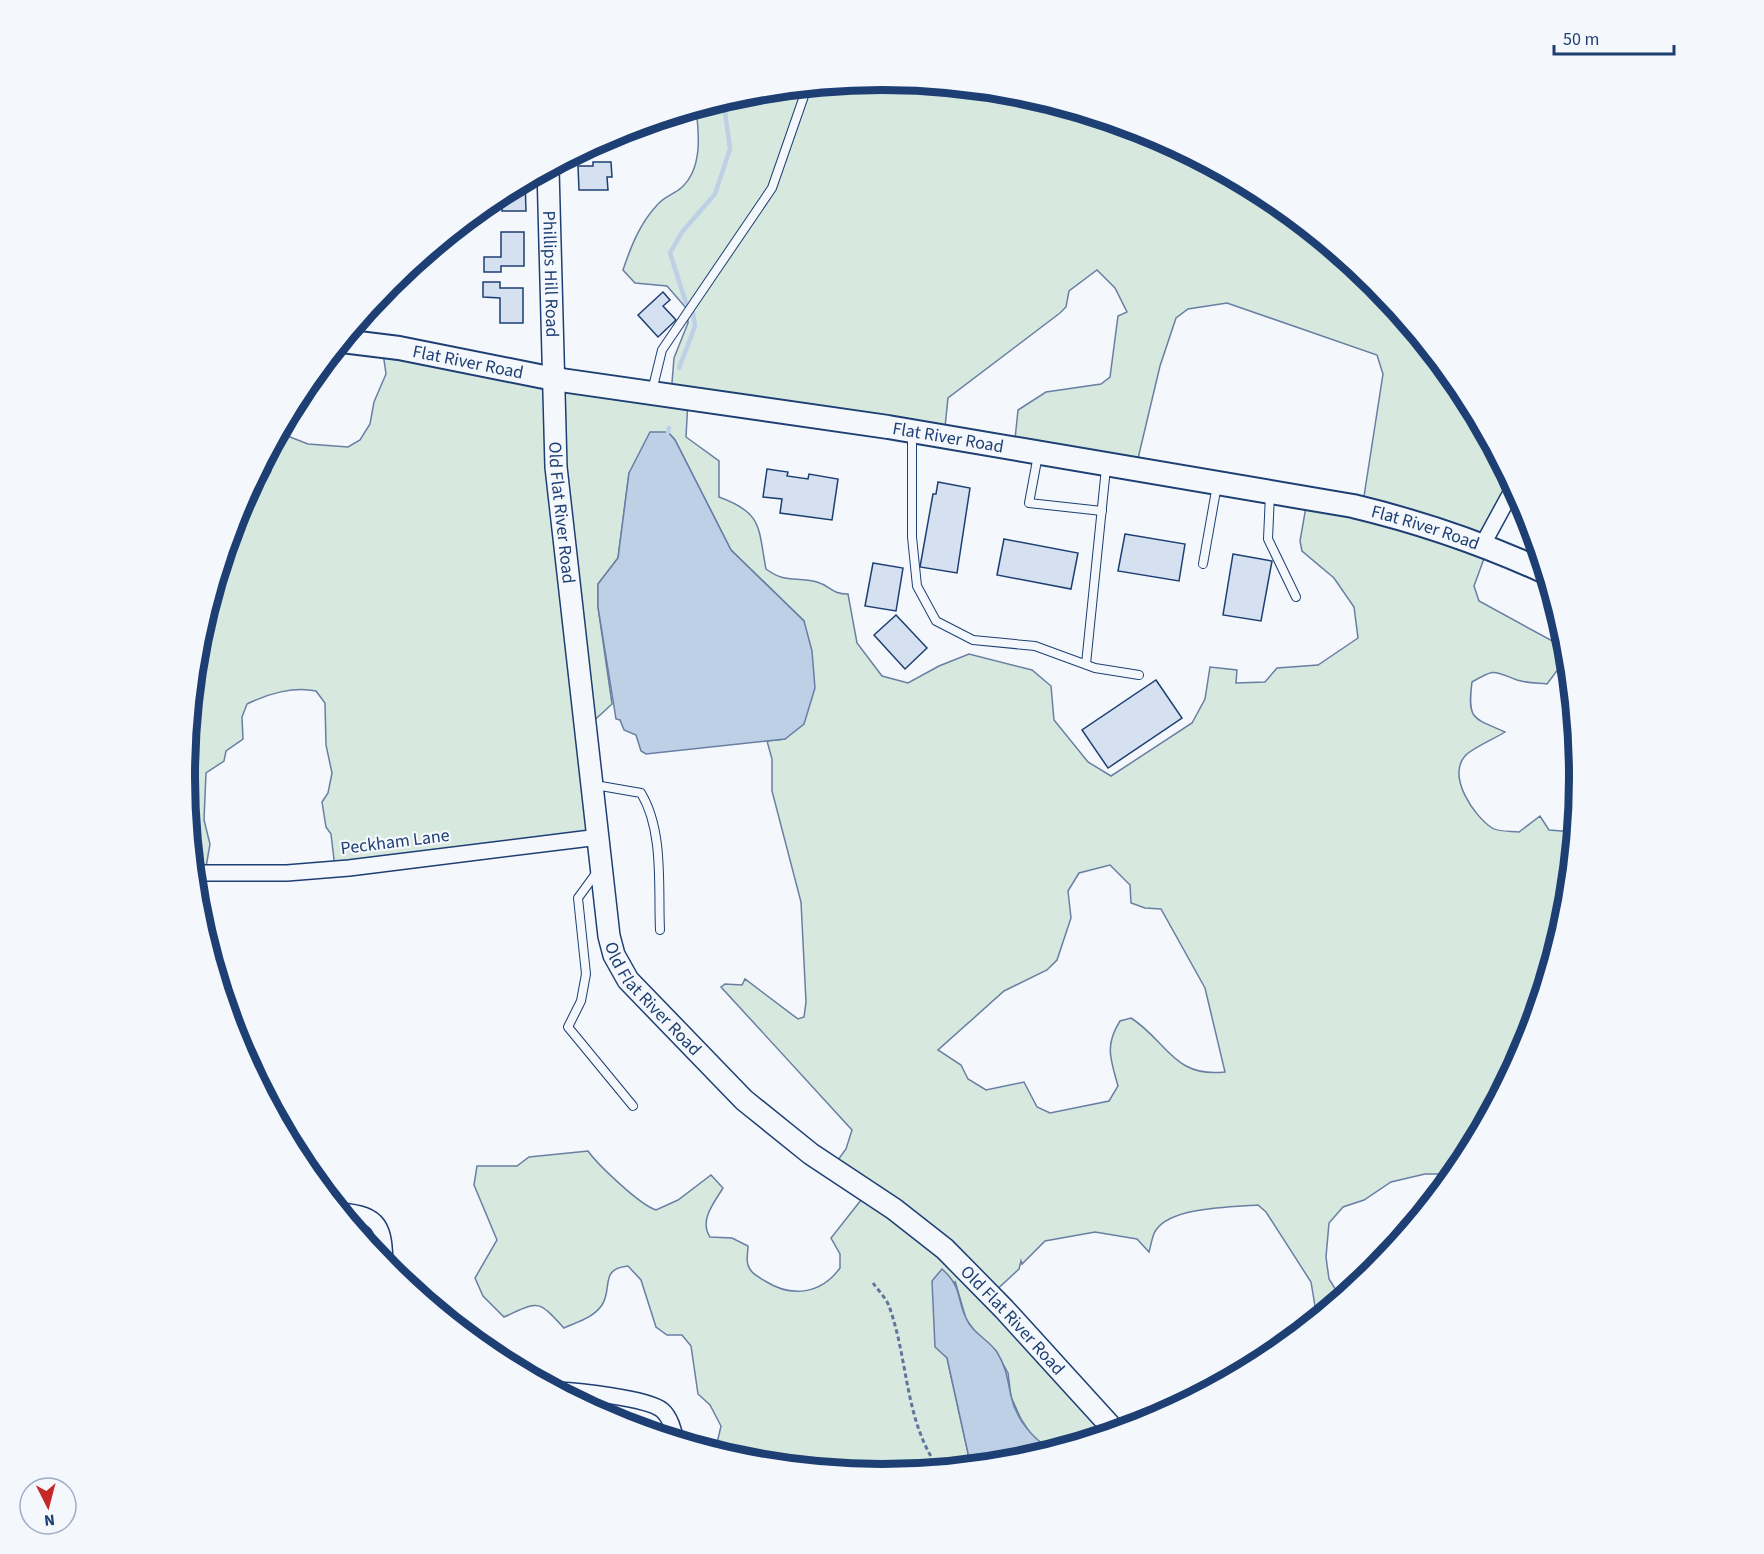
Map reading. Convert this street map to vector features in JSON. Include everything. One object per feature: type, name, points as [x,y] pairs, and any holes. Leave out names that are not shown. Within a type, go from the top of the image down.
[{"type":"main road","name":"Flat River Road","points":[[351,341],[399,348],[554,379],[912,431],[1107,463],[1401,517],[1482,544],[1537,568]]},
{"type":"street","name":"Phillips Hill Road","points":[[548,177],[554,379]]},
{"type":"street","name":"Old Flat River Road","points":[[554,379],[556,468],[609,936],[614,955],[628,980],[744,1100],[811,1154],[894,1209],[945,1249],[1004,1309],[1110,1425]]},
{"type":"street","points":[[1482,544],[1509,496]]},
{"type":"street","name":"Peckham Lane","points":[[202,873],[287,873],[350,868],[599,837]]},
{"type":"street","points":[[351,1213],[361,1214],[379,1225],[386,1240],[386,1252]]},
{"type":"street","points":[[578,1393],[646,1402],[662,1410],[669,1420],[673,1432]]},
{"type":"lane","points":[[651,392],[662,350],[772,188],[805,95]]},
{"type":"lane","points":[[912,431],[912,537],[917,586],[936,621],[973,640],[1035,646],[1086,664],[1139,675]]},
{"type":"lane","points":[[1039,452],[1029,503],[1102,511]]},
{"type":"lane","points":[[1086,664],[1107,463]]},
{"type":"lane","points":[[1203,564],[1217,483]]},
{"type":"lane","points":[[1270,493],[1268,539],[1296,597]]},
{"type":"lane","points":[[593,785],[641,793],[649,807],[657,856],[660,930]]},
{"type":"lane","points":[[602,867],[578,898],[586,974],[581,1001],[568,1027],[633,1106]]},
{"type":"path","points":[[873,1283],[889,1304],[914,1419],[928,1453],[934,1462]]},
{"type":"shaded area","points":[[837,91],[927,91],[1016,103],[1103,126],[1145,142],[1226,182],[1264,206],[1335,260],[1399,324],[1453,395],[1477,434],[1514,507],[1510,505],[1486,553],[1474,586],[1479,601],[1556,643],[1560,667],[1547,684],[1521,681],[1494,672],[1472,682],[1471,704],[1475,716],[1486,724],[1505,732],[1468,753],[1460,765],[1461,785],[1471,805],[1485,822],[1498,830],[1519,832],[1540,816],[1549,830],[1567,831],[1556,911],[1533,998],[1517,1040],[1477,1121],[1442,1174],[1425,1174],[1391,1182],[1364,1200],[1343,1207],[1329,1223],[1326,1257],[1329,1279],[1337,1292],[1316,1310],[1311,1282],[1266,1212],[1258,1205],[1203,1210],[1175,1217],[1164,1222],[1156,1230],[1149,1252],[1137,1239],[1095,1232],[1045,1241],[1022,1264],[1021,1261],[1019,1269],[991,1295],[1109,1426],[1060,1441],[1043,1445],[1034,1439],[1011,1397],[1008,1373],[995,1350],[976,1333],[966,1319],[955,1281],[947,1358],[968,1458],[927,1463],[882,1464],[837,1463],[792,1458],[717,1444],[721,1426],[710,1405],[698,1394],[691,1346],[682,1335],[667,1335],[656,1327],[641,1280],[628,1266],[613,1271],[610,1275],[605,1299],[594,1313],[564,1328],[548,1312],[537,1306],[525,1308],[504,1317],[483,1296],[475,1278],[497,1240],[474,1185],[477,1166],[517,1166],[529,1157],[588,1151],[620,1184],[640,1201],[656,1210],[678,1200],[711,1175],[723,1188],[707,1218],[707,1231],[710,1237],[732,1238],[748,1246],[747,1263],[753,1273],[775,1286],[796,1291],[815,1288],[832,1277],[840,1268],[840,1254],[831,1238],[865,1195],[832,1168],[846,1149],[852,1130],[721,987],[725,984],[742,985],[745,979],[798,1019],[804,1017],[806,1002],[801,902],[772,791],[772,759],[767,741],[785,739],[804,621],[731,550],[675,440],[668,432],[629,473],[618,558],[598,584],[598,607],[612,704],[587,727],[597,839],[335,868],[331,834],[326,827],[322,802],[328,793],[332,773],[326,745],[325,703],[316,691],[290,690],[247,704],[242,717],[243,739],[226,751],[224,761],[206,773],[204,820],[210,844],[205,873],[202,873],[196,822],[196,732],[208,643],[231,556],[247,514],[261,483],[266,481],[271,471],[271,464],[286,435],[308,444],[348,447],[360,440],[370,424],[374,402],[386,374],[383,353],[671,395],[674,358],[688,323],[687,309],[667,286],[635,283],[623,270],[646,219],[660,202],[681,188],[693,171],[698,150],[697,115],[748,103]],"holes":[[[1097,270],[1115,288],[1127,312],[1118,316],[1110,377],[1101,384],[1046,392],[1018,410],[1014,449],[1136,467],[1160,366],[1176,318],[1188,309],[1227,303],[1377,355],[1383,374],[1362,509],[1307,501],[1300,541],[1302,551],[1334,578],[1354,607],[1358,638],[1318,665],[1277,668],[1265,682],[1236,683],[1237,670],[1210,667],[1205,699],[1192,723],[1111,776],[1088,762],[1054,720],[1051,686],[1032,670],[969,654],[939,666],[908,683],[882,676],[857,643],[848,594],[838,593],[810,580],[779,577],[766,569],[756,523],[744,509],[719,497],[719,461],[686,437],[688,400],[944,437],[948,398],[1060,313],[1066,307],[1069,291]],[[1110,865],[1130,885],[1131,903],[1145,908],[1161,909],[1205,988],[1225,1072],[1208,1072],[1182,1064],[1131,1018],[1120,1021],[1112,1038],[1110,1053],[1118,1086],[1109,1101],[1050,1113],[1037,1107],[1024,1082],[986,1090],[968,1079],[961,1065],[938,1050],[1004,991],[1047,970],[1057,960],[1071,918],[1068,891],[1079,873]]]},
{"type":"water","points":[[650,432],[668,432],[675,440],[731,550],[804,621],[812,651],[815,688],[804,724],[785,739],[646,754],[641,751],[636,735],[624,730],[620,720],[616,719],[598,607],[598,584],[618,558],[629,473]]},
{"type":"water","points":[[942,1269],[953,1281],[969,1323],[993,1347],[1000,1358],[1013,1404],[1021,1420],[1044,1445],[968,1458],[947,1358],[935,1347],[932,1281]]},
{"type":"building","points":[[593,162],[611,162],[612,177],[607,177],[608,190],[579,190],[578,166],[593,166]]},
{"type":"building","points":[[525,190],[526,211],[502,211],[502,205]]},
{"type":"building","points":[[501,232],[524,232],[524,266],[501,266],[501,272],[484,272],[484,257],[501,257]]},
{"type":"building","points":[[483,282],[500,282],[500,288],[523,288],[523,323],[500,323],[500,298],[483,297]]},
{"type":"building","points":[[663,292],[670,300],[663,306],[676,320],[658,337],[638,315]]},
{"type":"building","points":[[767,469],[788,472],[787,476],[808,479],[809,474],[838,479],[832,520],[780,513],[782,499],[763,497]]},
{"type":"building","points":[[938,482],[970,488],[957,573],[920,567],[933,494],[936,494]]},
{"type":"building","points":[[1125,534],[1185,544],[1179,581],[1118,571]]},
{"type":"building","points":[[1004,539],[1078,553],[1071,589],[997,575]]},
{"type":"building","points":[[1233,554],[1272,561],[1261,621],[1223,615]]},
{"type":"building","points":[[873,563],[903,568],[896,611],[865,606]]},
{"type":"building","points":[[896,615],[927,648],[905,669],[874,635]]},
{"type":"building","points":[[1156,680],[1182,718],[1108,768],[1082,730]]},
{"type":"waterway","points":[[686,303],[670,253],[682,232],[715,194],[730,149],[725,108]]},
{"type":"waterway","points":[[679,368],[695,326],[693,313]]},
{"type":"waterway","points":[[668,432],[669,428]]}]
